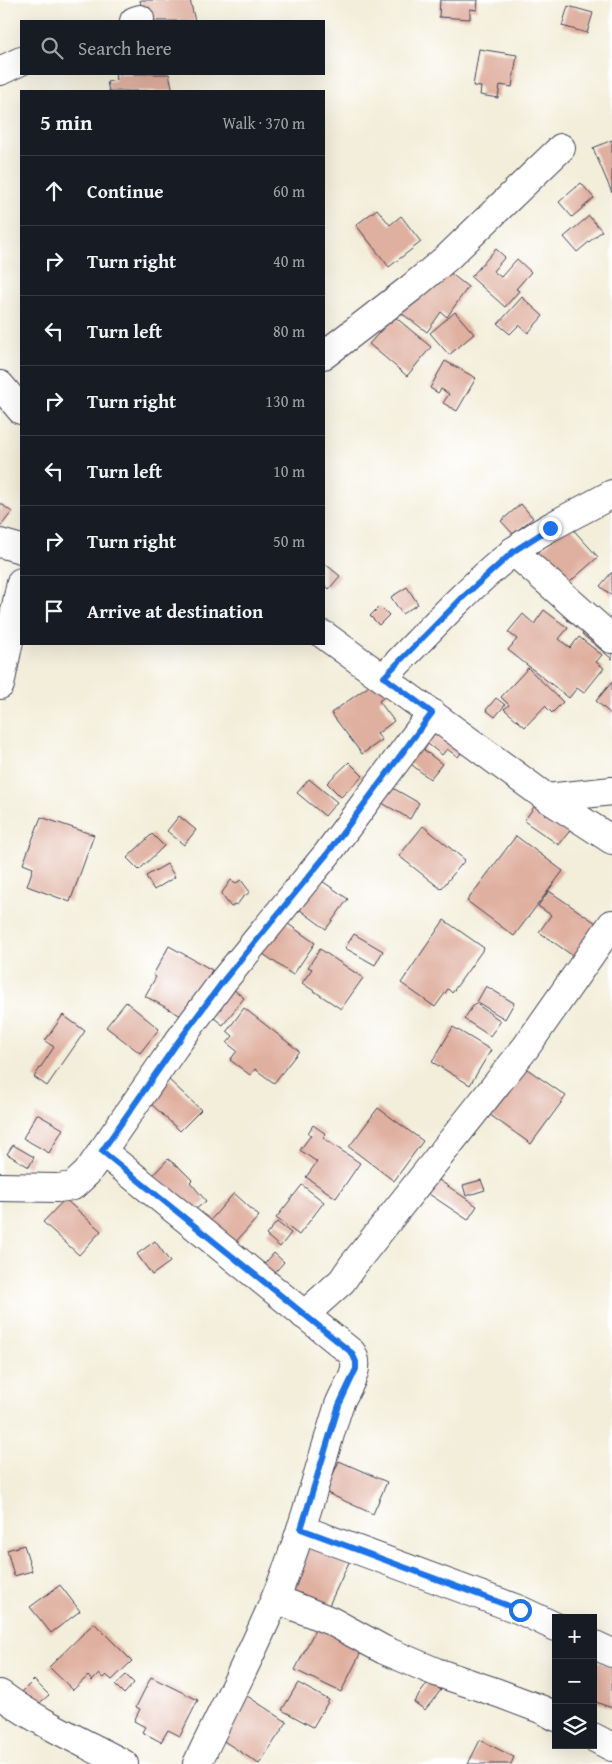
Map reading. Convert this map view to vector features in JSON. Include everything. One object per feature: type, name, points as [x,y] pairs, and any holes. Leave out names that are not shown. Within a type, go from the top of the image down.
[{"type":"street","points":[[0,71],[20,61]]},
{"type":"street","points":[[325,354],[412,288],[561,148]]},
{"type":"street","points":[[0,385],[20,409]]},
{"type":"street","points":[[384,677],[462,598],[514,551],[550,528],[612,494]]},
{"type":"street","points":[[0,543],[20,550]]},
{"type":"street","points":[[514,551],[612,640]]},
{"type":"street","points":[[0,685],[20,587]]},
{"type":"street","points":[[325,636],[547,798],[612,840]]},
{"type":"street","points":[[0,1187],[58,1188],[73,1186],[87,1174],[175,1046],[224,980],[327,854],[432,713]]},
{"type":"street","points":[[547,798],[612,791]]},
{"type":"street","points":[[304,1315],[342,1281],[353,1264],[526,1047],[612,924]]},
{"type":"street","points":[[102,1151],[352,1353],[356,1362],[356,1369],[339,1405],[301,1529],[276,1599],[197,1764]]},
{"type":"street","points":[[301,1529],[520,1610],[552,1625]]},
{"type":"street","points":[[276,1599],[331,1622],[384,1650],[436,1672],[498,1693],[552,1715]]},
{"type":"street","points":[[597,1646],[612,1653]]},
{"type":"street","points":[[0,1694],[58,1730],[124,1764]]},
{"type":"street","points":[[597,1739],[612,1747]]},
{"type":"building","points":[[140,0],[190,0],[195,20],[148,20],[143,15]]},
{"type":"building","points":[[440,0],[478,0],[477,10],[470,9],[470,19],[439,17]]},
{"type":"building","points":[[568,6],[593,13],[587,33],[562,26]]},
{"type":"building","points":[[479,49],[517,55],[512,87],[500,85],[498,98],[480,95],[481,87],[473,86]]},
{"type":"building","points":[[115,75],[169,75],[173,90],[109,90],[107,82],[116,80]]},
{"type":"building","points":[[612,140],[612,193],[593,148]]},
{"type":"building","points":[[581,183],[594,198],[572,217],[559,202]]},
{"type":"building","points":[[377,209],[390,225],[401,216],[421,242],[389,267],[356,225]]},
{"type":"building","points":[[589,216],[602,231],[577,252],[564,237]]},
{"type":"building","points":[[496,249],[505,257],[493,271],[501,277],[517,259],[531,272],[516,289],[519,291],[505,307],[471,277]]},
{"type":"building","points":[[440,265],[468,287],[447,317],[441,312],[427,332],[401,313]]},
{"type":"building","points":[[522,297],[543,316],[528,333],[519,325],[510,334],[498,324]]},
{"type":"building","points":[[455,312],[474,334],[449,355],[430,333]]},
{"type":"building","points":[[394,316],[431,347],[407,376],[369,344]]},
{"type":"building","points":[[445,361],[476,378],[457,411],[443,403],[449,394],[441,389],[438,393],[430,388]]},
{"type":"building","points":[[0,503],[12,512],[0,527]]},
{"type":"building","points":[[521,504],[533,518],[513,534],[501,521]]},
{"type":"building","points":[[569,525],[598,557],[562,589],[533,557]]},
{"type":"building","points":[[325,564],[340,576],[329,589],[325,585]]},
{"type":"building","points":[[612,572],[612,596],[600,586]]},
{"type":"building","points":[[407,587],[418,604],[402,614],[391,597]]},
{"type":"building","points":[[380,606],[389,615],[379,625],[370,616]]},
{"type":"building","points":[[544,610],[568,628],[559,639],[570,648],[579,637],[602,655],[596,662],[604,668],[584,693],[577,688],[569,698],[508,650],[517,639],[508,632],[523,614],[534,624]]},
{"type":"building","points":[[574,611],[612,642],[612,659],[582,634],[585,631],[567,620]]},
{"type":"building","points":[[528,668],[563,702],[552,713],[545,706],[525,727],[504,709],[509,705],[501,697]]},
{"type":"building","points":[[379,679],[389,693],[379,701],[394,721],[377,734],[382,740],[362,754],[331,713]]},
{"type":"building","points":[[612,682],[612,715],[596,701]]},
{"type":"building","points":[[496,698],[505,705],[495,717],[486,710]]},
{"type":"building","points":[[434,719],[467,744],[458,757],[447,749],[442,755],[428,744],[424,750],[442,764],[430,779],[403,758]]},
{"type":"building","points":[[349,762],[363,776],[341,797],[327,783]]},
{"type":"building","points":[[309,779],[337,802],[325,816],[297,793]]},
{"type":"building","points":[[391,787],[419,803],[410,819],[382,803]]},
{"type":"building","points":[[539,800],[574,825],[559,845],[524,821]]},
{"type":"building","points":[[179,816],[196,830],[184,845],[167,831]]},
{"type":"building","points":[[41,817],[94,835],[70,902],[27,886],[33,868],[23,864]]},
{"type":"building","points":[[423,826],[465,860],[441,889],[399,856]]},
{"type":"building","points":[[152,834],[164,846],[139,870],[127,858]]},
{"type":"building","points":[[516,836],[563,871],[514,936],[467,901]]},
{"type":"building","points":[[167,864],[175,877],[154,890],[146,876]]},
{"type":"building","points":[[231,880],[236,883],[241,880],[250,892],[237,905],[235,904],[231,907],[221,894]]},
{"type":"building","points":[[322,881],[348,899],[326,929],[300,910]]},
{"type":"building","points":[[549,891],[599,925],[576,958],[539,932],[551,915],[538,906]]},
{"type":"building","points":[[281,919],[315,943],[293,975],[259,951]]},
{"type":"building","points":[[444,920],[484,948],[452,993],[448,989],[435,1007],[401,983]]},
{"type":"building","points":[[354,934],[383,951],[375,965],[345,948]]},
{"type":"building","points":[[169,946],[212,970],[185,1018],[145,996],[156,977],[153,975]]},
{"type":"building","points":[[320,949],[363,978],[341,1009],[302,983],[312,969],[308,967]]},
{"type":"building","points":[[228,985],[244,998],[223,1025],[206,1012]]},
{"type":"building","points":[[486,986],[514,1003],[505,1019],[477,1002]]},
{"type":"building","points":[[126,1002],[159,1029],[140,1053],[106,1027]]},
{"type":"building","points":[[475,1003],[501,1021],[490,1036],[464,1019]]},
{"type":"building","points":[[244,1008],[299,1051],[274,1083],[255,1069],[250,1075],[230,1060],[237,1051],[227,1043],[233,1036],[227,1031]]},
{"type":"building","points":[[63,1015],[85,1031],[47,1086],[34,1077],[54,1047],[45,1041]]},
{"type":"building","points":[[453,1027],[491,1050],[470,1085],[432,1062]]},
{"type":"building","points":[[517,1062],[566,1096],[531,1144],[483,1110]]},
{"type":"building","points":[[167,1078],[201,1110],[180,1131],[147,1100]]},
{"type":"building","points":[[378,1108],[423,1141],[394,1181],[349,1147]]},
{"type":"building","points":[[37,1114],[63,1129],[49,1153],[23,1138]]},
{"type":"building","points":[[313,1125],[326,1134],[323,1138],[360,1163],[336,1198],[306,1177],[317,1162],[300,1150],[311,1135],[308,1133]]},
{"type":"building","points":[[13,1145],[34,1157],[29,1167],[7,1154]]},
{"type":"building","points":[[168,1159],[192,1180],[190,1182],[206,1201],[191,1213],[176,1193],[153,1175]]},
{"type":"building","points":[[436,1178],[477,1206],[468,1220],[426,1192]]},
{"type":"building","points":[[481,1180],[485,1190],[466,1196],[463,1185]]},
{"type":"building","points":[[302,1185],[324,1202],[299,1235],[276,1218]]},
{"type":"building","points":[[234,1193],[259,1216],[233,1245],[208,1223]]},
{"type":"building","points":[[65,1199],[101,1231],[79,1255],[43,1222]]},
{"type":"building","points":[[277,1222],[291,1233],[280,1247],[266,1235]]},
{"type":"building","points":[[155,1241],[170,1262],[152,1275],[137,1254]]},
{"type":"building","points":[[274,1253],[284,1262],[271,1277],[261,1268]]},
{"type":"building","points":[[339,1461],[387,1482],[373,1514],[325,1492]]},
{"type":"building","points":[[306,1540],[350,1560],[325,1614],[281,1594]]},
{"type":"building","points":[[24,1545],[32,1571],[14,1576],[7,1550]]},
{"type":"building","points":[[60,1585],[80,1611],[51,1633],[30,1607]]},
{"type":"building","points":[[94,1623],[132,1661],[112,1680],[106,1675],[103,1678],[99,1674],[92,1681],[88,1676],[73,1690],[49,1667]]},
{"type":"building","points":[[317,1626],[363,1648],[341,1692],[295,1670]]},
{"type":"building","points":[[597,1661],[612,1667],[612,1708],[597,1702]]},
{"type":"building","points":[[126,1675],[134,1683],[124,1694],[115,1685]]},
{"type":"building","points":[[151,1677],[198,1700],[180,1736],[168,1730],[161,1742],[142,1732],[145,1727],[134,1721],[140,1709],[136,1707]]},
{"type":"building","points":[[34,1680],[49,1695],[36,1706],[22,1692]]},
{"type":"building","points":[[429,1681],[441,1690],[425,1710],[414,1702]]},
{"type":"building","points":[[298,1683],[329,1700],[313,1727],[282,1710]]},
{"type":"building","points":[[241,1692],[287,1722],[259,1764],[213,1734]]},
{"type":"building","points":[[480,1740],[514,1757],[511,1764],[468,1764]]},
{"type":"route","points":[[520,1610],[301,1529],[339,1405],[356,1369],[355,1358],[352,1353],[102,1151],[175,1046],[224,980],[327,854],[432,713],[384,677],[462,598],[514,551],[550,528]]}]
